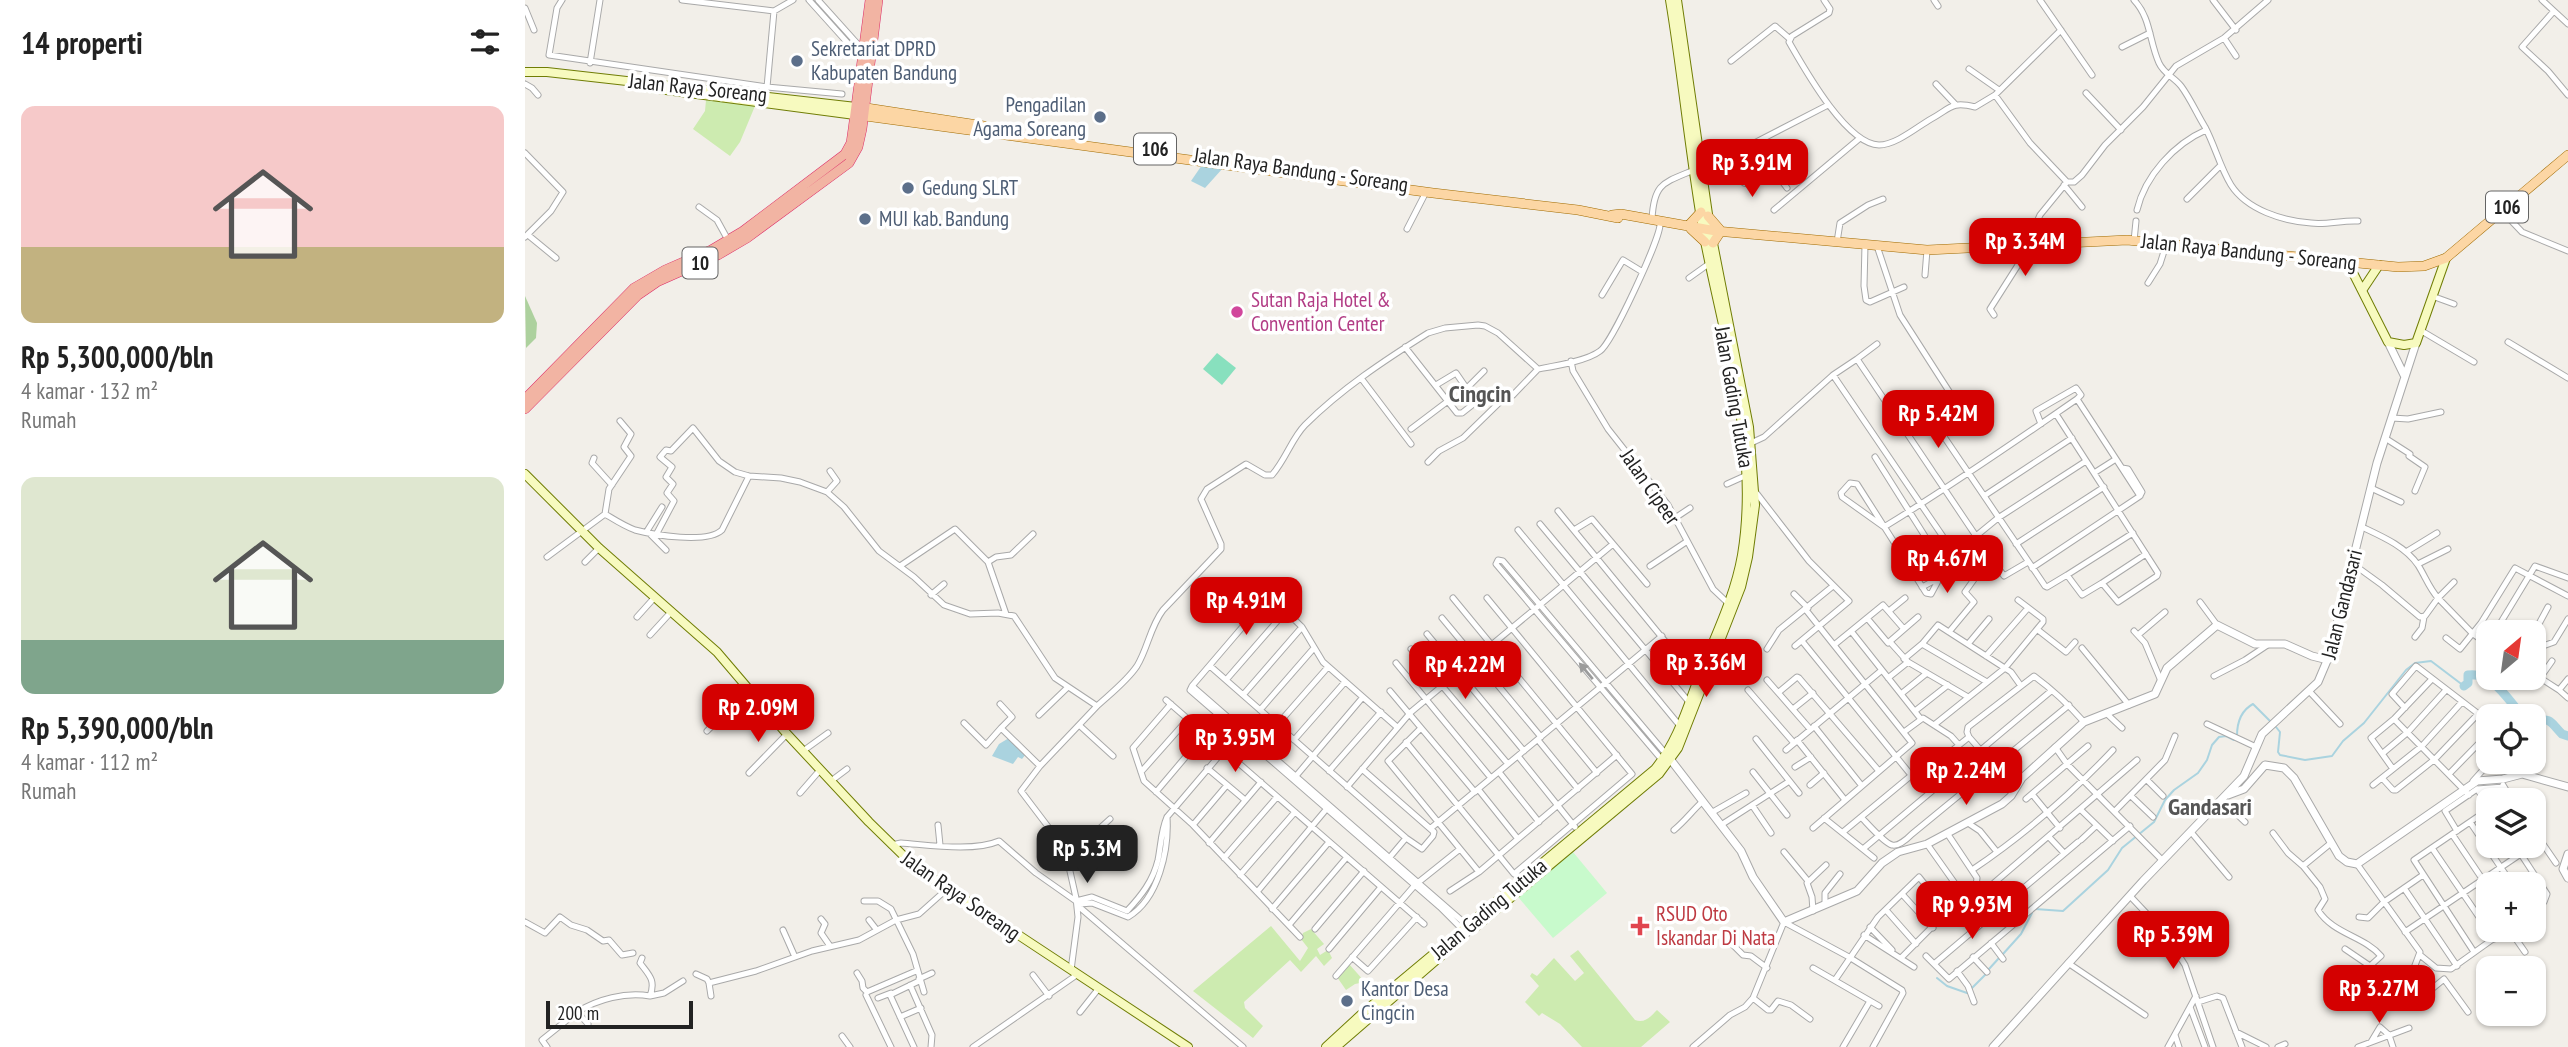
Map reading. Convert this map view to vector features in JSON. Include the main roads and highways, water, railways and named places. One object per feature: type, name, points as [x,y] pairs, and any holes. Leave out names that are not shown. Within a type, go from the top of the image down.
[{"type":"highway","name":"10","points":[[868,57],[870,0]]},
{"type":"highway","name":"10","points":[[525,409],[638,295],[657,282],[718,255],[747,238],[845,167],[858,147],[860,111],[879,0]]},
{"type":"highway","name":"10","points":[[525,399],[634,288],[728,240],[841,160],[851,143],[860,111]]},
{"type":"main road","name":"Jalan Gading Tutuka","points":[[1670,0],[1704,214],[1710,233],[1736,377],[1751,489]]},
{"type":"main road","name":"Jalan Gading Tutuka","points":[[1677,0],[1697,169]]},
{"type":"main road","name":"Jalan Raya Soreang","points":[[525,72],[860,111]]},
{"type":"main road","name":"Jalan Raya Bandung - Soreang","points":[[860,111],[1426,192],[1612,215],[1622,214],[1710,233],[1927,250],[2134,241],[2348,263],[2416,267],[2446,258]]},
{"type":"main road","name":"Jalan Raya Bandung - Soreang","points":[[860,111],[1434,188],[1453,194]]},
{"type":"main road","name":"106","points":[[2446,258],[2568,155]]},
{"type":"main road","points":[[1690,227],[1704,214],[1710,233]]},
{"type":"main road","points":[[1690,227],[1710,233]]},
{"type":"main road","name":"Jalan Gading Tutuka","points":[[1326,1047],[1668,761],[1678,748],[1731,606],[1742,556],[1751,489],[1751,443],[1710,263],[1710,233]]},
{"type":"main road","points":[[2348,263],[2388,342],[2404,345],[2416,342],[2446,258]]},
{"type":"main road","points":[[2433,263],[2441,272]]},
{"type":"main road","points":[[2363,289],[2379,265]]},
{"type":"main road","name":"Jalan Raya Soreang","points":[[525,474],[599,548],[717,652],[820,770],[914,866],[1188,1047]]},
{"type":"main road","name":"Jalan Gading Tutuka","points":[[1668,761],[1697,680],[1731,606]]},
{"type":"main road","name":"Jalan Gading Tutuka","points":[[1468,930],[1520,882],[1582,833]]},
{"type":"main road","name":"Jalan Gading Tutuka","points":[[1339,1046],[1356,1024]]},
{"type":"water","points":[[1202,165],[1223,168],[1205,188],[1191,181]]},
{"type":"water","points":[[1009,738],[1026,754],[1022,759],[1018,757],[1013,764],[992,756],[999,744]]},
{"type":"waterway","points":[[2276,727],[2280,732],[2280,755],[2305,760],[2332,756],[2415,663],[2431,661],[2464,686]]},
{"type":"waterway","points":[[2464,686],[2468,683],[2468,675],[2477,675],[2492,682],[2513,704]]},
{"type":"waterway","points":[[2237,736],[2240,718],[2253,704],[2272,723]]},
{"type":"waterway","points":[[2546,720],[2568,736]]},
{"type":"waterway","points":[[2035,909],[2063,911],[2108,870],[2122,848],[2154,822],[2165,800],[2174,790],[2198,773],[2219,737],[2226,736],[2234,740]]},
{"type":"waterway","points":[[2003,954],[2021,934],[2032,913]]},
{"type":"waterway","points":[[1989,969],[1999,958]]},
{"type":"waterway","points":[[1937,978],[1947,986],[1967,993],[1986,974]]},
{"type":"place","name":"Sekretariat DPRD Kabupaten Bandung","points":[[797,61]]},
{"type":"place","name":"Pengadilan Agama Soreang","points":[[1100,117]]},
{"type":"place","name":"Gedung SLRT","points":[[908,188]]},
{"type":"place","name":"MUI kab. Bandung","points":[[865,219]]},
{"type":"place","name":"Sutan Raja Hotel & Convention Center","points":[[1237,312]]},
{"type":"place","name":"RSUD Oto Iskandar Di Nata","points":[[1640,926]]},
{"type":"place","name":"Kantor Desa Cingcin","points":[[1347,1001]]},
{"type":"district","name":"Cingcin","points":[[1480,394]]},
{"type":"district","name":"Gandasari","points":[[2210,807]]}]
